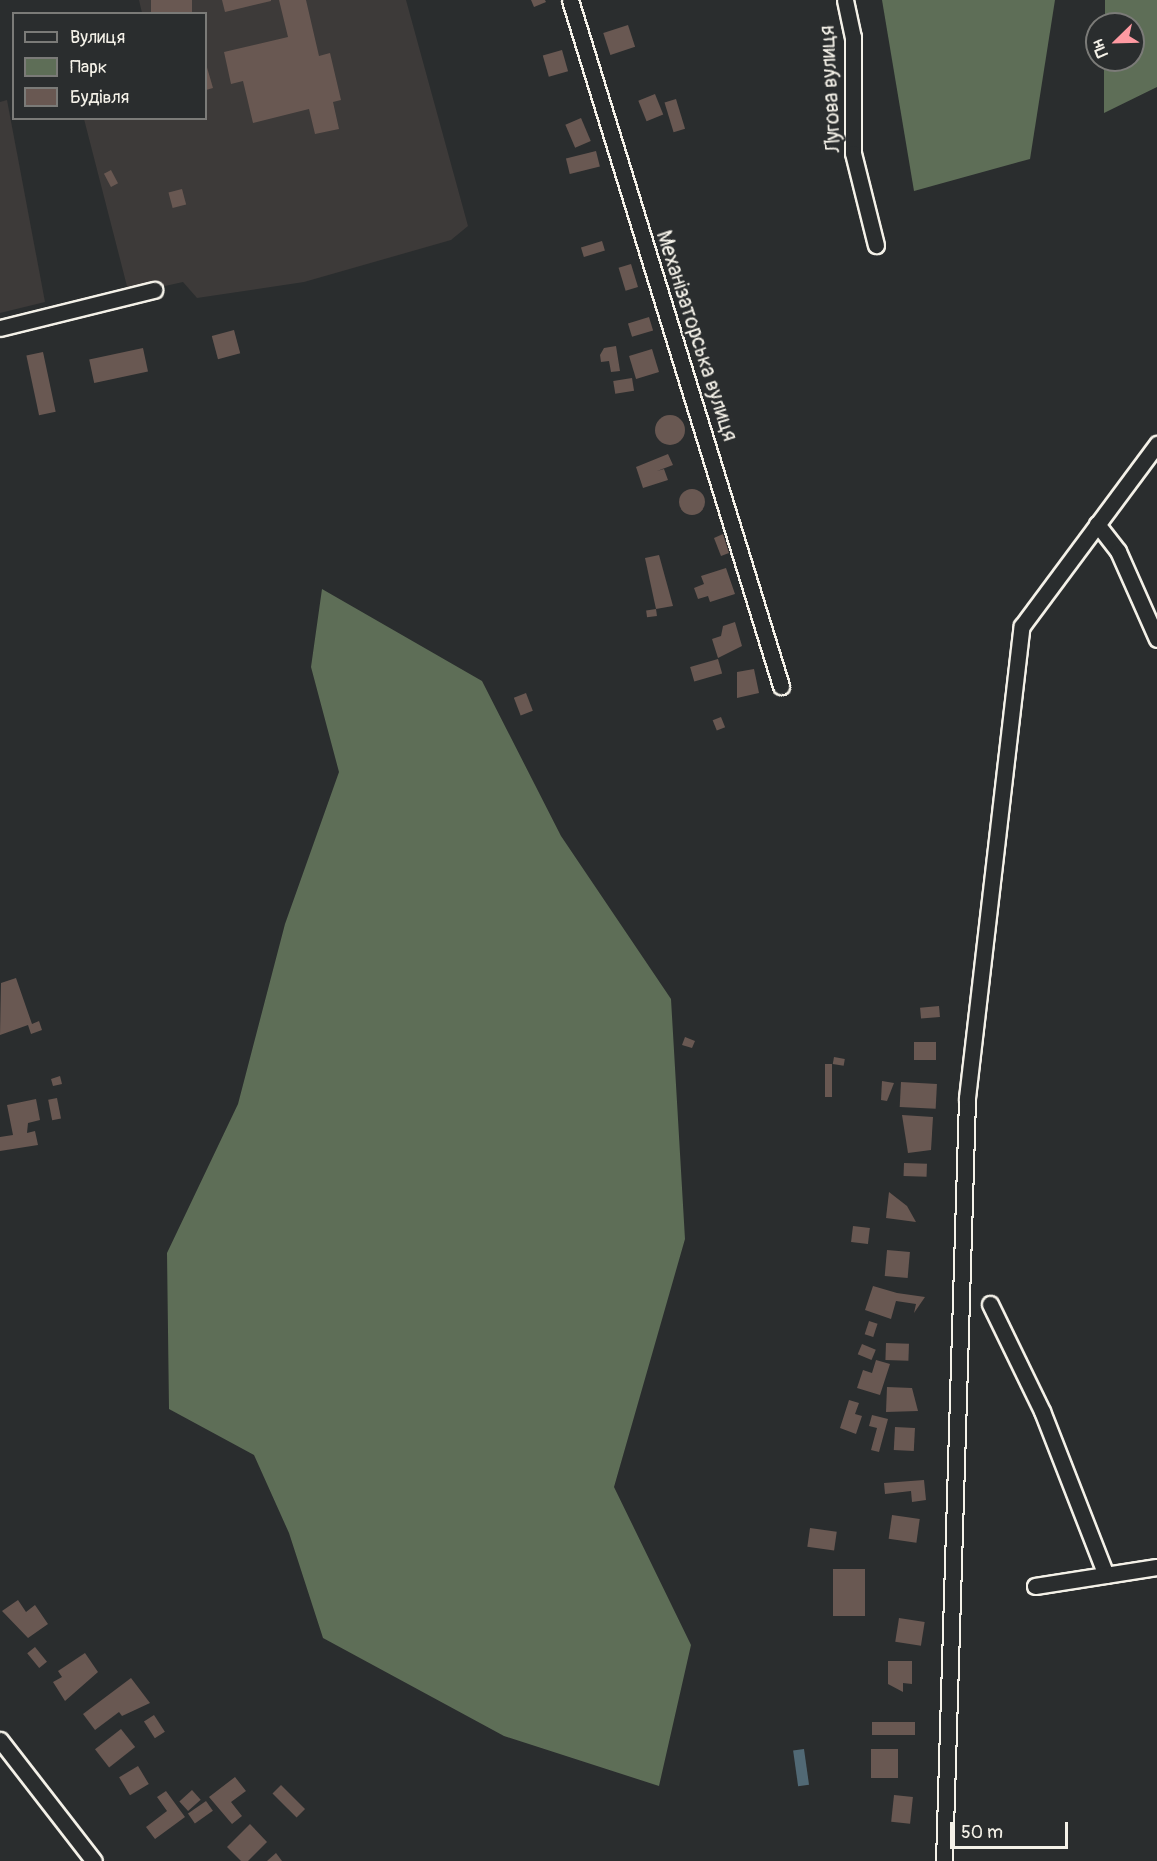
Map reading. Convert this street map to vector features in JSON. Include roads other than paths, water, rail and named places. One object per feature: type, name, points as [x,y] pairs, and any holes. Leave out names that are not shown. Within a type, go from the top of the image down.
[{"type":"street","name":"Механізаторська вулиця","points":[[570,0],[781,686]]},
{"type":"street","name":"Лугова вулиця","points":[[845,0],[853,37],[853,153],[876,245]]},
{"type":"street","points":[[0,328],[154,290]]},
{"type":"street","points":[[944,1861],[971,1062],[1022,626],[1157,444]]},
{"type":"street","points":[[1097,524],[1118,551],[1157,639]]},
{"type":"street","points":[[990,1304],[1042,1412],[1106,1575]]},
{"type":"street","points":[[1035,1586],[1157,1567]]},
{"type":"street","points":[[0,1740],[94,1861]]},
{"type":"water","points":[[804,1749],[809,1785],[798,1786],[793,1751]]}]
